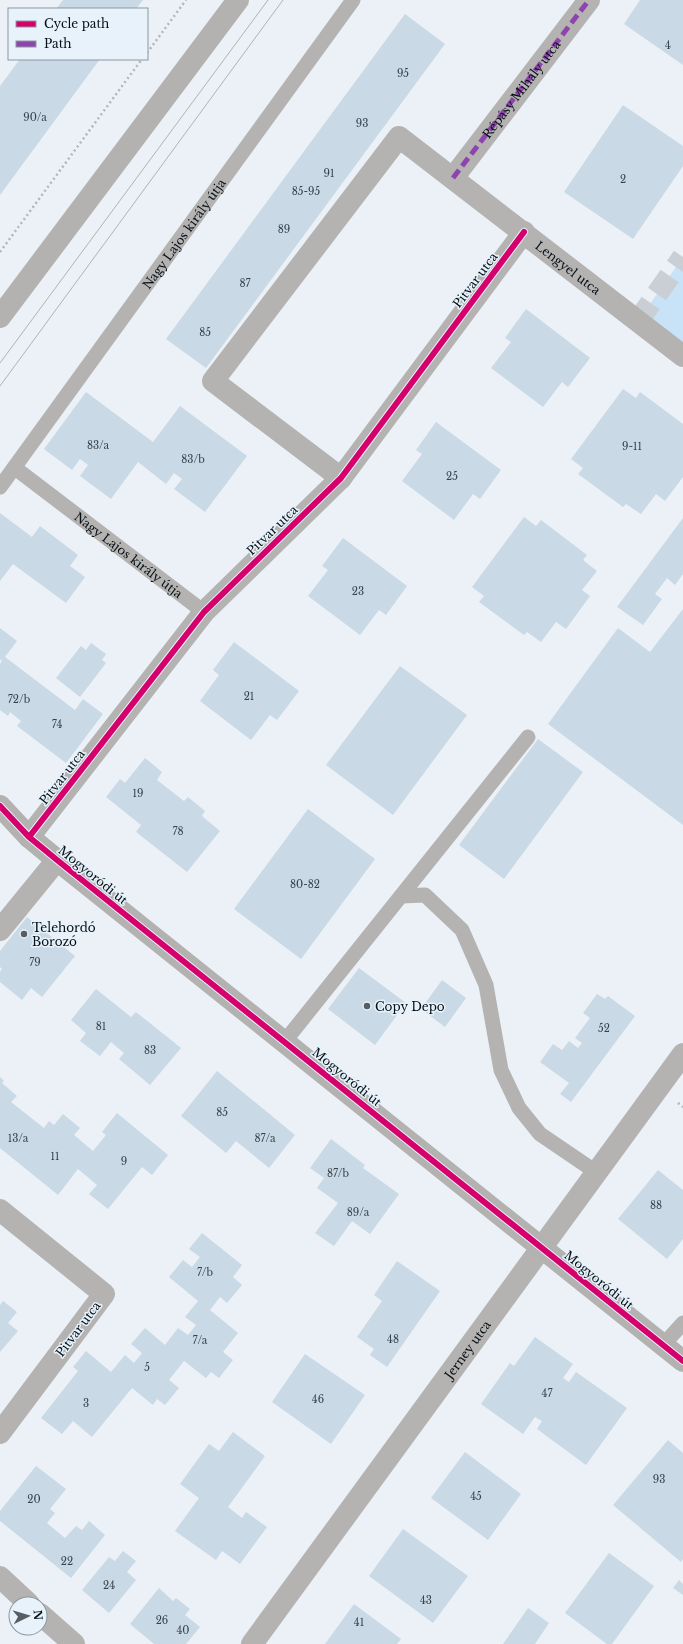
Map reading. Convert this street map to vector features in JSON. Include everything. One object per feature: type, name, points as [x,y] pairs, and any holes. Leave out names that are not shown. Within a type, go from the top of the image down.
[{"type":"street","points":[[0,317],[238,0]]},
{"type":"street","name":"Répásy Mihály utca","points":[[453,178],[589,0]]},
{"type":"street","points":[[341,478],[214,381],[399,137],[453,178]]},
{"type":"street","name":"Lengyel utca","points":[[453,178],[683,356]]},
{"type":"street","name":"Pitvar utca","points":[[29,837],[204,612],[341,478],[524,232]]},
{"type":"street","name":"Mogyoródi út","points":[[0,806],[29,837],[57,860],[683,1361]]},
{"type":"street","name":"Mogyoródi út","points":[[0,819],[29,837]]},
{"type":"street","points":[[0,930],[57,860]]},
{"type":"street","name":"Jerney utca","points":[[252,1644],[683,1054]]},
{"type":"street","name":"Pitvar utca","points":[[0,1210],[104,1294],[0,1433]]},
{"type":"street","points":[[0,1578],[20,1596]]},
{"type":"street","points":[[48,1621],[74,1644]]},
{"type":"lane","name":"Nagy Lajos király útja","points":[[0,488],[354,0]]},
{"type":"lane","name":"Nagy Lajos király útja","points":[[15,468],[204,612]]},
{"type":"lane","points":[[285,1041],[528,737]]},
{"type":"lane","points":[[401,896],[425,895],[462,930],[486,986],[501,1070],[519,1108],[540,1134],[596,1172]]},
{"type":"lane","points":[[664,1345],[683,1323]]},
{"type":"path","points":[[148,52],[186,0]]},
{"type":"path","points":[[0,252],[141,60]]},
{"type":"shaded area","points":[[683,257],[683,356],[638,321]]},
{"type":"building","points":[[63,0],[143,0],[137,8],[57,8]]},
{"type":"building","points":[[640,0],[683,0],[683,65],[624,24]]},
{"type":"building","points":[[405,14],[445,44],[206,368],[166,339]]},
{"type":"building","points":[[19,60],[99,60],[0,195],[0,86]]},
{"type":"building","points":[[623,105],[683,146],[683,166],[633,239],[564,192]]},
{"type":"building","points":[[526,309],[590,358],[568,387],[562,382],[543,407],[491,368],[511,342],[505,338]]},
{"type":"building","points":[[623,389],[636,398],[640,392],[683,424],[683,477],[665,501],[656,494],[641,514],[626,504],[623,507],[578,474],[583,468],[571,459]]},
{"type":"building","points":[[86,392],[153,442],[180,406],[247,456],[205,512],[174,489],[182,479],[174,473],[166,484],[138,462],[111,499],[80,476],[88,465],[80,459],[72,470],[44,449]]},
{"type":"building","points":[[436,422],[501,470],[480,499],[473,494],[454,520],[402,481],[422,454],[416,450]]},
{"type":"building","points":[[0,513],[32,537],[40,526],[78,555],[70,566],[85,577],[66,603],[13,564],[0,581]]},
{"type":"building","points":[[524,517],[536,526],[541,520],[587,555],[583,560],[597,571],[582,590],[590,596],[566,629],[556,622],[541,642],[527,632],[524,635],[479,602],[484,596],[472,587]]},
{"type":"building","points":[[683,518],[683,574],[675,585],[667,578],[655,594],[662,599],[643,625],[617,607]]},
{"type":"building","points":[[343,538],[407,586],[386,615],[379,610],[360,635],[308,596],[328,570],[322,566]]},
{"type":"building","points":[[683,609],[683,825],[548,724],[618,628],[650,652]]},
{"type":"building","points":[[0,628],[17,641],[5,657],[75,710],[83,699],[103,714],[66,763],[17,726],[21,721],[10,712],[8,716],[0,710],[0,664],[2,661],[0,659]]},
{"type":"building","points":[[234,642],[299,691],[277,720],[270,715],[251,740],[200,701],[219,675],[213,670]]},
{"type":"building","points":[[91,643],[106,654],[102,660],[106,663],[80,697],[56,678],[81,646],[86,650]]},
{"type":"building","points":[[400,666],[467,715],[393,815],[326,765]]},
{"type":"building","points":[[538,739],[583,772],[504,879],[459,845]]},
{"type":"building","points":[[145,758],[162,772],[157,780],[184,801],[188,797],[205,811],[202,816],[220,831],[187,872],[136,832],[141,825],[106,797],[120,779],[125,783]]},
{"type":"building","points":[[308,809],[375,859],[301,959],[234,909]]},
{"type":"building","points":[[27,917],[75,956],[42,997],[31,988],[22,1000],[0,982],[0,972],[2,969],[0,967],[0,951]]},
{"type":"building","name":"Copy Depo","points":[[359,968],[406,1003],[375,1045],[328,1009]]},
{"type":"building","points":[[442,980],[466,998],[445,1027],[421,1009]]},
{"type":"building","points":[[96,989],[131,1017],[136,1012],[181,1048],[150,1085],[119,1059],[124,1053],[111,1042],[100,1056],[80,1041],[86,1033],[71,1020]]},
{"type":"building","points":[[597,994],[605,999],[608,996],[635,1016],[571,1102],[560,1094],[569,1083],[540,1062],[553,1044],[562,1050],[569,1041],[578,1048],[582,1043],[575,1038],[590,1018],[583,1013]]},
{"type":"building","points":[[217,1071],[295,1135],[269,1168],[236,1141],[226,1153],[181,1116]]},
{"type":"building","points":[[0,1077],[4,1081],[2,1083],[17,1096],[11,1102],[44,1128],[49,1121],[54,1125],[63,1114],[80,1128],[74,1135],[93,1151],[106,1135],[102,1132],[117,1113],[168,1155],[152,1175],[142,1167],[108,1209],[89,1194],[97,1185],[78,1169],[58,1195],[0,1148]]},
{"type":"building","points":[[331,1139],[365,1165],[363,1168],[399,1194],[370,1234],[352,1221],[334,1246],[315,1233],[338,1203],[317,1188],[324,1178],[310,1168]]},
{"type":"building","points":[[658,1170],[683,1190],[683,1239],[667,1259],[618,1219]]},
{"type":"building","points":[[202,1233],[242,1265],[233,1277],[242,1285],[227,1303],[220,1297],[210,1310],[238,1333],[223,1352],[233,1360],[219,1378],[211,1372],[206,1378],[184,1361],[169,1380],[179,1388],[165,1405],[157,1399],[153,1405],[132,1388],[92,1437],[73,1421],[62,1434],[41,1418],[78,1371],[73,1367],[86,1351],[111,1372],[125,1355],[134,1363],[142,1353],[131,1344],[145,1328],[165,1345],[178,1328],[188,1335],[196,1325],[185,1317],[198,1301],[169,1277],[183,1260],[192,1267],[200,1257],[189,1249]]},
{"type":"building","points":[[397,1261],[440,1291],[387,1367],[370,1355],[374,1349],[357,1337],[382,1301],[374,1295]]},
{"type":"building","points":[[3,1301],[17,1312],[8,1323],[18,1331],[0,1352],[0,1305]]},
{"type":"building","points":[[535,1337],[573,1364],[563,1378],[569,1382],[576,1372],[627,1408],[586,1465],[537,1429],[542,1421],[535,1417],[523,1434],[481,1404],[510,1363],[514,1366]]},
{"type":"building","points":[[305,1354],[365,1395],[331,1444],[272,1402]]},
{"type":"building","points":[[233,1432],[265,1456],[228,1507],[242,1518],[246,1512],[267,1527],[240,1564],[222,1551],[216,1560],[175,1531],[199,1498],[180,1484],[209,1444],[219,1451]]},
{"type":"building","points":[[668,1440],[683,1453],[683,1559],[681,1562],[613,1505]]},
{"type":"building","points":[[465,1452],[521,1494],[488,1540],[431,1498]]},
{"type":"building","points":[[36,1466],[66,1489],[50,1509],[55,1513],[47,1523],[65,1538],[76,1526],[82,1530],[89,1521],[105,1535],[71,1578],[0,1521],[0,1511]]},
{"type":"building","points":[[403,1529],[468,1576],[433,1623],[369,1576]]},
{"type":"building","points":[[123,1551],[136,1561],[127,1572],[136,1580],[109,1613],[82,1590],[109,1557],[115,1561]]},
{"type":"building","points":[[609,1553],[654,1586],[612,1644],[607,1644],[565,1613]]},
{"type":"building","points":[[679,1580],[683,1584],[683,1595],[673,1588]]},
{"type":"building","points":[[159,1588],[173,1601],[176,1598],[190,1609],[185,1615],[200,1627],[186,1644],[154,1644],[130,1624]]},
{"type":"building","points":[[354,1604],[401,1639],[397,1644],[325,1644]]},
{"type":"building","points":[[528,1608],[549,1623],[535,1644],[503,1644]]},
{"type":"tunnel","points":[[638,321],[683,257]]},
{"type":"tram line","points":[[0,363],[268,0]]},
{"type":"tram line","points":[[0,386],[283,0]]},
{"type":"marked path","points":[[453,178],[589,0]]},
{"type":"cycle path","points":[[29,837],[204,612],[341,478],[524,232]]},
{"type":"cycle path","points":[[0,806],[29,837],[57,860],[683,1361]]},
{"type":"place","name":"Telehordó Borozó","points":[[24,934]]},
{"type":"place","name":"Copy Depo","points":[[367,1006]]}]
